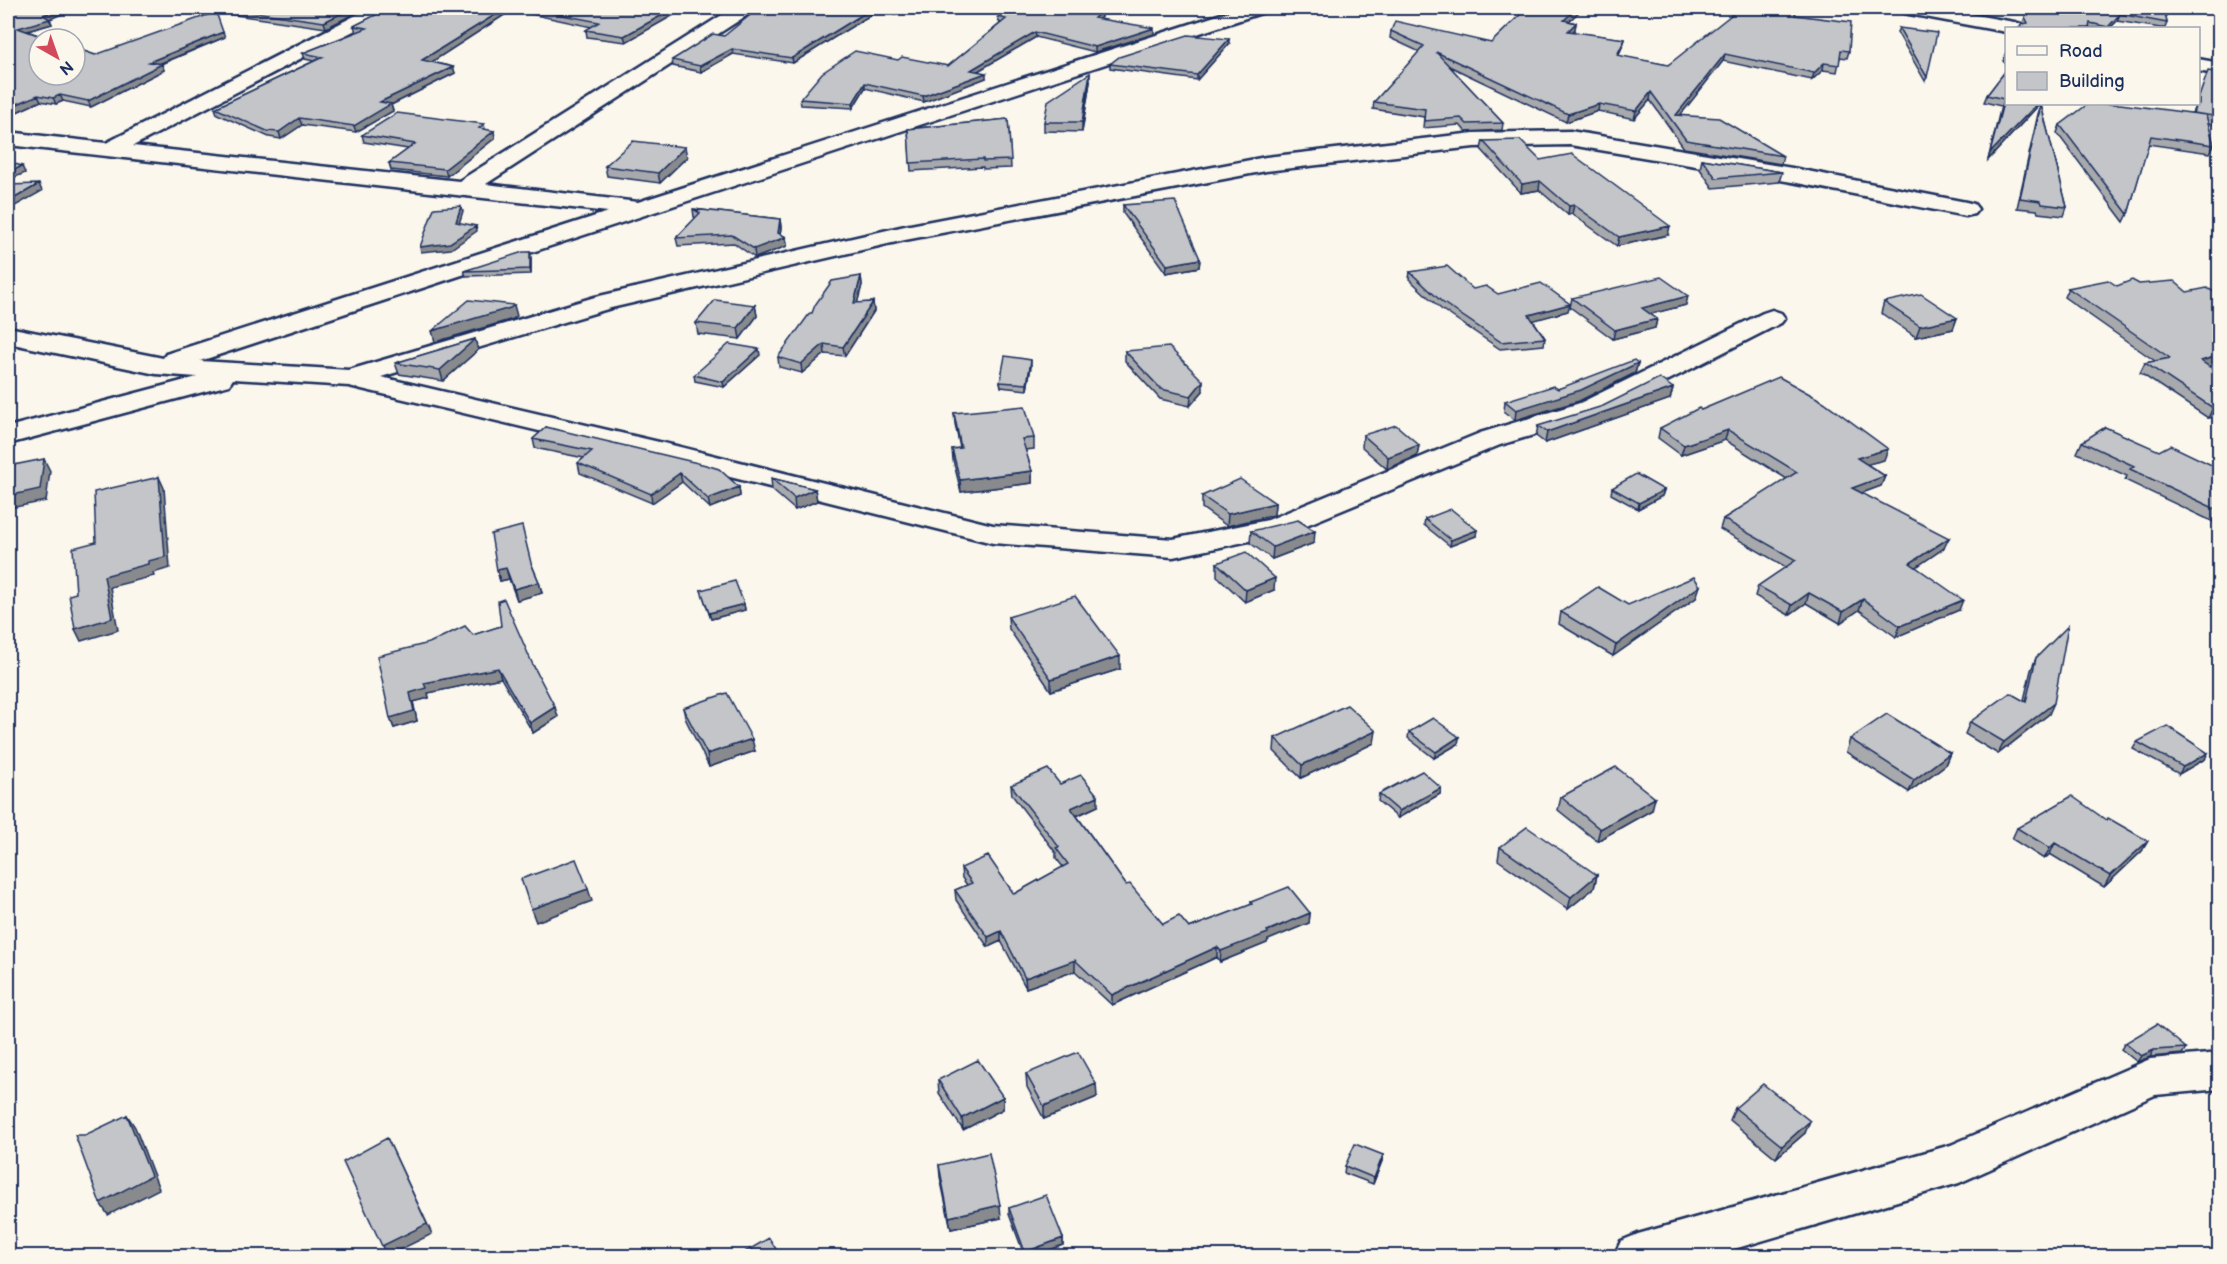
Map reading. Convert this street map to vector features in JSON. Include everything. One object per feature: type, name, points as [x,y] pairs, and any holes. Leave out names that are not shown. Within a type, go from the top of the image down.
[{"type":"street","points":[[109,150],[383,8]]},
{"type":"street","points":[[466,187],[745,8]]},
{"type":"street","points":[[156,366],[1257,8]]},
{"type":"street","points":[[1909,8],[2009,27]]},
{"type":"street","points":[[2200,65],[2220,69]]},
{"type":"street","points":[[349,378],[604,302],[904,233],[1266,164],[1474,140],[1570,138],[1792,175],[1966,209]]},
{"type":"street","points":[[8,139],[466,187],[640,208]]},
{"type":"street","points":[[8,336],[156,366],[349,378],[676,455],[993,534],[1173,548],[1276,527],[1490,439],[1590,409],[1772,318]]},
{"type":"street","points":[[8,436],[247,372]]},
{"type":"street","points":[[1638,1257],[1959,1163],[2150,1077],[2220,1071]]},
{"type":"building","points":[[8,8],[60,8],[43,15],[50,19],[18,28],[27,31],[27,87],[87,87],[87,52],[95,55],[216,12],[223,32],[149,62],[162,64],[88,101],[60,95],[53,98],[38,95],[8,108]]},
{"type":"building","points":[[227,8],[352,8],[324,22]]},
{"type":"building","points":[[389,8],[506,8],[422,60],[453,67],[380,102],[391,104],[354,126],[299,118],[279,132],[267,131],[215,108],[323,57],[303,53],[367,28],[354,26]]},
{"type":"building","points":[[526,8],[675,8],[624,36],[586,30],[599,22]]},
{"type":"building","points":[[759,8],[816,11],[821,8],[873,8],[792,58],[732,49],[700,66],[672,60],[713,34],[724,36]]},
{"type":"building","points":[[1017,8],[1081,8],[1101,12],[1094,18],[1154,28],[1095,47],[1035,32],[971,70],[986,73],[923,96],[865,83],[853,103],[800,99],[822,73],[855,51],[898,60],[902,57],[948,66],[1006,19],[998,17]]},
{"type":"building","points":[[1527,8],[1577,8],[1564,20],[1576,23],[1568,31],[1625,39],[1617,55],[1668,65],[1740,8],[1771,13],[1773,9],[1796,12],[1795,15],[1851,22],[1849,51],[1841,50],[1839,65],[1824,63],[1814,73],[1725,54],[1676,115],[1719,118],[1783,156],[1686,140],[1651,92],[1636,111],[1599,104],[1568,114],[1436,52],[1503,123],[1467,124],[1461,118],[1424,121],[1425,109],[1374,102],[1424,46],[1391,31],[1395,21],[1491,43]]},
{"type":"building","points":[[2030,8],[2164,8],[2167,23],[2120,14],[2108,27],[2090,23],[2089,27],[2020,27],[2028,23],[2025,17]]},
{"type":"building","points":[[1899,28],[1937,33],[1927,77]]},
{"type":"building","points":[[1188,35],[1229,39],[1197,75],[1110,64],[1119,57]]},
{"type":"building","points":[[2208,71],[2220,73],[2220,117],[2193,113],[2196,105],[2200,105],[2200,94]]},
{"type":"building","points":[[2005,72],[2005,105],[2036,105],[1990,153],[2004,99],[1987,95]]},
{"type":"building","points":[[1090,73],[1082,122],[1044,122],[1048,101]]},
{"type":"building","points":[[2041,105],[2067,207],[2020,198]]},
{"type":"building","points":[[2087,105],[2128,105],[2206,115],[2214,145],[2151,136],[2128,214],[2060,125]]},
{"type":"building","points":[[397,113],[484,124],[479,128],[494,131],[445,169],[389,163],[415,144],[362,135]]},
{"type":"building","points":[[1008,119],[1011,160],[983,161],[983,159],[910,163],[908,129]]},
{"type":"building","points":[[1520,140],[1540,160],[1572,154],[1670,226],[1619,237],[1574,205],[1569,206],[1540,181],[1522,184],[1483,141]]},
{"type":"building","points":[[633,141],[685,147],[658,173],[605,166]]},
{"type":"building","points":[[1702,159],[1782,172],[1716,178]]},
{"type":"building","points":[[8,162],[22,166],[8,173]]},
{"type":"building","points":[[39,184],[8,202],[8,185]]},
{"type":"building","points":[[1175,201],[1200,259],[1167,265],[1123,205]]},
{"type":"building","points":[[461,206],[456,222],[476,226],[450,243],[420,247],[434,208]]},
{"type":"building","points":[[693,209],[780,219],[778,233],[786,237],[754,249],[732,235],[676,238],[700,213]]},
{"type":"building","points":[[523,252],[530,252],[530,269],[464,271]]},
{"type":"building","points":[[1447,266],[1473,289],[1486,286],[1498,294],[1541,283],[1570,304],[1529,315],[1545,338],[1501,342],[1442,302],[1410,272]]},
{"type":"building","points":[[861,276],[854,303],[873,302],[843,347],[824,344],[801,364],[778,357],[812,313],[832,281]]},
{"type":"building","points":[[1661,277],[1688,296],[1642,308],[1657,319],[1615,330],[1572,298]]},
{"type":"building","points":[[2108,280],[2117,286],[2132,280],[2139,284],[2174,281],[2187,292],[2207,288],[2220,295],[2220,355],[2201,361],[2220,374],[2220,407],[2213,408],[2145,363],[2170,358],[2068,288]]},
{"type":"building","points":[[1921,294],[1957,318],[1920,326],[1884,302]]},
{"type":"building","points":[[469,300],[514,305],[432,331]]},
{"type":"building","points":[[715,300],[755,305],[738,328],[696,323]]},
{"type":"building","points":[[475,339],[440,370],[395,363]]},
{"type":"building","points":[[729,344],[759,349],[723,382],[694,375]]},
{"type":"building","points":[[1169,347],[1203,381],[1191,396],[1161,389],[1125,351]]},
{"type":"building","points":[[1005,356],[1031,360],[1027,384],[1000,382]]},
{"type":"building","points":[[1634,360],[1638,363],[1581,390],[1516,410],[1505,401],[1553,386],[1558,389]]},
{"type":"building","points":[[1779,377],[1824,402],[1888,449],[1857,458],[1885,476],[1852,488],[1949,538],[1910,563],[1963,600],[1900,626],[1863,599],[1843,612],[1809,593],[1792,605],[1758,586],[1796,560],[1723,519],[1797,472],[1728,430],[1684,445],[1660,428],[1699,408],[1701,410]]},
{"type":"building","points":[[1659,378],[1673,388],[1547,432],[1538,426],[1603,406]]},
{"type":"building","points":[[1025,406],[1034,438],[1022,439],[1032,471],[960,480],[952,449],[961,448],[954,413]]},
{"type":"building","points":[[1396,425],[1419,445],[1388,457],[1363,435]]},
{"type":"building","points":[[546,427],[719,469],[739,487],[708,499],[680,473],[651,494],[578,463],[592,451],[533,439]]},
{"type":"building","points":[[2105,427],[2159,451],[2170,445],[2220,469],[2220,511],[2130,469],[2134,466],[2082,442]]},
{"type":"building","points":[[44,459],[40,489],[8,496],[9,466]]},
{"type":"building","points":[[1636,474],[1664,490],[1639,503],[1612,488]]},
{"type":"building","points":[[159,477],[165,557],[104,576],[112,618],[75,629],[69,595],[76,593],[73,548],[96,542],[94,492]]},
{"type":"building","points":[[771,478],[815,489],[794,498]]},
{"type":"building","points":[[1240,479],[1275,503],[1228,514],[1202,496]]},
{"type":"building","points":[[1451,509],[1477,530],[1451,540],[1425,519]]},
{"type":"building","points":[[1298,520],[1315,531],[1273,547],[1251,531]]},
{"type":"building","points":[[522,526],[531,563],[539,582],[514,589],[506,568],[497,570],[491,534]]},
{"type":"building","points":[[1246,552],[1275,578],[1246,590],[1217,563]]},
{"type":"building","points":[[1694,577],[1700,586],[1616,645],[1561,612],[1598,587],[1628,605]]},
{"type":"building","points":[[735,581],[744,604],[709,613],[701,590]]},
{"type":"building","points":[[1075,596],[1120,656],[1051,679],[1008,617]]},
{"type":"building","points":[[504,599],[533,665],[555,707],[530,723],[498,668],[424,683],[426,688],[410,693],[414,711],[390,718],[377,656],[429,643],[465,626],[473,635],[501,626],[498,601]]},
{"type":"building","points":[[2068,626],[2054,703],[2004,742],[1970,722],[2010,693],[2026,702],[2036,658]]},
{"type":"building","points":[[727,693],[752,739],[707,754],[683,708]]},
{"type":"building","points":[[1347,705],[1376,731],[1302,765],[1275,738]]},
{"type":"building","points":[[1887,714],[1950,753],[1914,780],[1850,739]]},
{"type":"building","points":[[1433,718],[1459,737],[1436,752],[1409,732]]},
{"type":"building","points":[[2167,726],[2208,753],[2183,767],[2137,742]]},
{"type":"building","points":[[1616,767],[1655,798],[1600,829],[1561,797]]},
{"type":"building","points":[[1048,769],[1060,784],[1081,775],[1098,796],[1071,808],[1126,885],[1130,884],[1163,924],[1179,916],[1189,928],[1289,887],[1310,913],[1267,931],[1268,933],[1221,951],[1217,947],[1112,995],[1075,960],[1025,978],[1001,931],[988,937],[955,890],[972,883],[961,868],[988,856],[1014,894],[1068,864],[1056,848],[1059,847],[1011,785]]},
{"type":"building","points":[[1422,771],[1441,788],[1399,811],[1379,794]]},
{"type":"building","points":[[2072,796],[2106,820],[2108,818],[2148,841],[2110,876],[2055,843],[2050,848],[2017,828]]},
{"type":"building","points":[[1527,827],[1597,875],[1571,897],[1500,847]]},
{"type":"building","points":[[576,859],[588,889],[531,909],[521,879]]},
{"type":"building","points":[[2157,1024],[2186,1048],[2154,1050],[2141,1056],[2125,1043]]},
{"type":"building","points":[[1078,1052],[1096,1084],[1044,1106],[1026,1074]]},
{"type":"building","points":[[978,1060],[1003,1097],[962,1118],[938,1080]]},
{"type":"building","points":[[1763,1084],[1810,1121],[1782,1146],[1735,1108]]},
{"type":"building","points":[[127,1115],[151,1176],[100,1203],[75,1135],[85,1135]]},
{"type":"building","points":[[387,1138],[427,1224],[382,1246],[343,1162]]},
{"type":"building","points":[[1355,1144],[1383,1155],[1374,1178],[1345,1166]]},
{"type":"building","points":[[989,1153],[1000,1205],[949,1217],[939,1165]]},
{"type":"building","points":[[1046,1195],[1063,1238],[1025,1252],[1009,1208]]},
{"type":"building","points":[[769,1238],[781,1257],[738,1256]]}]
